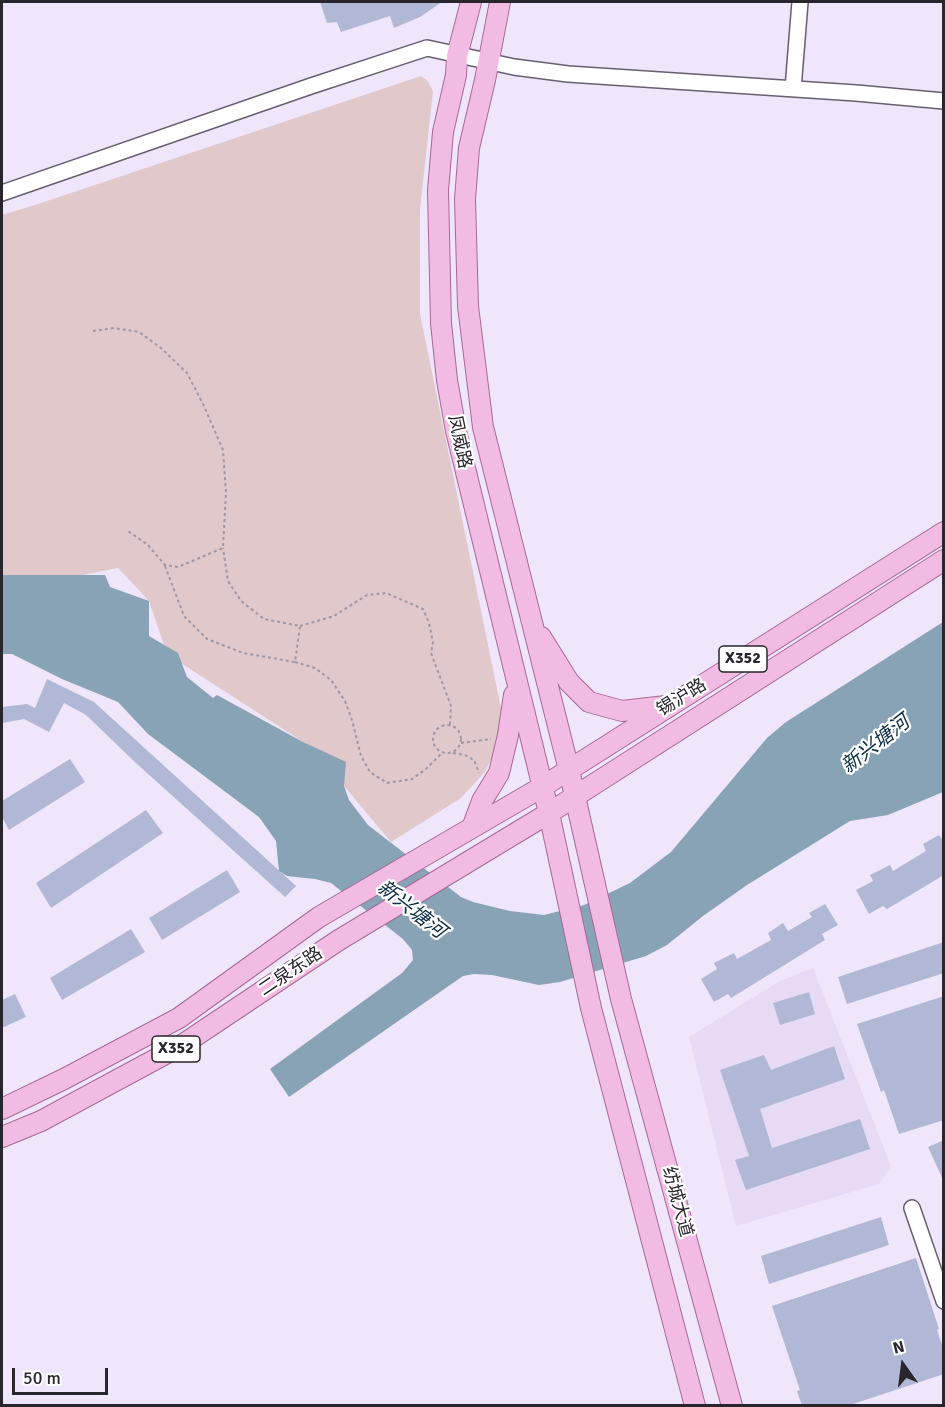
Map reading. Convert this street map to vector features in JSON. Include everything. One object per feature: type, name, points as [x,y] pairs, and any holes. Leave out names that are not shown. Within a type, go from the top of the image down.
[{"type":"main road","name":"凤威路","points":[[471,2],[457,56],[456,75],[443,132],[438,190],[441,323],[447,380],[456,431],[549,813],[562,876]]},
{"type":"main road","name":"凤威路","points":[[501,2],[468,148],[465,199],[468,306],[483,427],[591,866]]},
{"type":"main road","name":"锡沪路","points":[[542,787],[944,532]]},
{"type":"main road","name":"锡沪路","points":[[574,795],[786,663],[944,560]]},
{"type":"main road","points":[[531,622],[569,682],[589,702],[622,711],[671,705]]},
{"type":"main road","points":[[472,828],[499,773],[513,711],[515,677]]},
{"type":"main road","name":"二泉东路","points":[[2,1109],[179,1018],[319,918],[542,787]]},
{"type":"main road","name":"二泉东路","points":[[2,1137],[41,1121],[182,1045],[339,940],[549,813],[574,795]]},
{"type":"main road","name":"纺城大道","points":[[591,866],[621,999],[732,1406]]},
{"type":"main road","name":"纺城大道","points":[[562,876],[591,1008],[695,1406]]},
{"type":"street","points":[[793,88],[800,2]]},
{"type":"street","points":[[2,193],[427,48],[513,67],[568,74],[793,88],[944,101]]},
{"type":"street","points":[[912,1208],[944,1301]]},
{"type":"path","points":[[93,331],[114,328],[139,332],[161,348],[187,373],[223,450],[226,493],[223,548],[228,580],[241,601],[264,619],[300,626],[334,616],[367,595],[386,594],[423,609],[433,642],[431,653],[451,706],[450,725]]},
{"type":"path","points":[[128,531],[148,545],[165,564],[184,616],[207,639],[243,653],[315,668],[331,680],[345,700],[362,756],[370,772],[387,783],[412,779],[442,753]]},
{"type":"path","points":[[165,564],[178,567],[223,548]]},
{"type":"path","points":[[295,662],[300,626]]},
{"type":"path","points":[[461,743],[458,730],[450,725],[437,729],[432,738],[434,747],[442,753],[465,755],[474,760],[488,792]]},
{"type":"path","points":[[452,753],[461,743],[508,735]]},
{"type":"shaded area","points":[[421,76],[427,80],[433,91],[420,209],[420,314],[502,713],[495,751],[485,772],[461,798],[391,842],[303,742],[167,654],[149,601],[118,568],[2,591],[2,215]]},
{"type":"shaded area","points":[[813,968],[891,1166],[879,1184],[736,1226],[689,1037],[780,981]]},
{"type":"water","name":"新兴塘河","points":[[2,575],[105,575],[110,587],[149,601],[149,636],[178,653],[187,677],[213,698],[217,695],[303,742],[346,762],[344,786],[349,800],[368,825],[461,897],[510,911],[544,915],[584,905],[630,883],[671,852],[767,738],[786,722],[943,622],[943,792],[888,815],[850,821],[747,885],[667,945],[646,956],[560,982],[539,985],[492,975],[463,976],[289,1097],[270,1069],[402,973],[413,960],[412,950],[403,939],[331,883],[287,876],[279,871],[276,841],[259,817],[148,734],[118,702],[62,679],[12,654],[2,654]]},
{"type":"building","points":[[320,2],[442,2],[420,17],[394,28],[390,16],[341,32],[337,22],[327,23]]},
{"type":"building","points":[[47,679],[94,702],[296,886],[285,897],[86,715],[64,703],[49,732],[24,719],[2,723],[2,707],[27,704],[35,708]]},
{"type":"building","points":[[70,759],[85,782],[9,830],[2,817],[2,801]]},
{"type":"building","points":[[146,810],[163,833],[51,908],[36,883]]},
{"type":"building","points":[[939,835],[944,842],[944,875],[887,909],[883,906],[869,914],[856,890],[873,881],[870,875],[890,865],[893,871],[926,851],[923,844]]},
{"type":"building","points":[[227,870],[240,892],[162,940],[149,918]]},
{"type":"building","points":[[825,904],[838,925],[822,934],[825,940],[731,998],[728,994],[714,1002],[701,979],[717,969],[714,963],[734,953],[737,959],[771,940],[768,933],[783,923],[788,931],[812,917],[809,913]]},
{"type":"building","points":[[131,929],[145,952],[62,1000],[50,978]]},
{"type":"building","points":[[944,942],[944,973],[847,1004],[838,977]]},
{"type":"building","points":[[809,992],[815,1014],[780,1025],[773,1003]]},
{"type":"building","points":[[15,994],[26,1017],[2,1028],[2,1000]]},
{"type":"building","points":[[944,996],[944,1120],[899,1134],[884,1090],[881,1092],[857,1024]]},
{"type":"building","points":[[834,1046],[845,1079],[760,1109],[772,1148],[860,1119],[870,1149],[746,1190],[735,1160],[749,1156],[720,1070],[764,1055],[771,1070]]},
{"type":"building","points":[[944,1140],[944,1182],[928,1147]]},
{"type":"building","points":[[881,1217],[889,1245],[769,1284],[761,1256]]},
{"type":"building","points":[[916,1258],[939,1329],[937,1330],[944,1351],[944,1374],[847,1406],[802,1406],[797,1391],[800,1390],[772,1306]]}]
